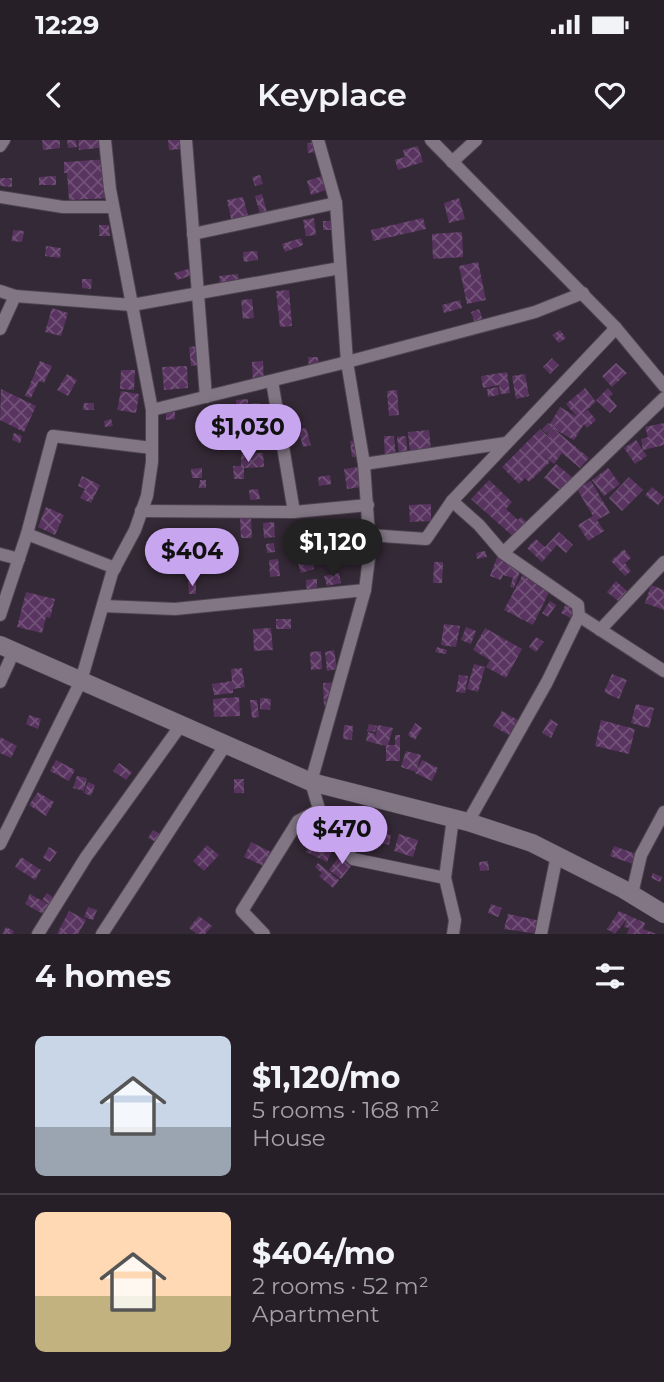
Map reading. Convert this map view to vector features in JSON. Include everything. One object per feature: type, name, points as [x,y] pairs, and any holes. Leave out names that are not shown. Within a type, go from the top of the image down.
[{"type":"street","points":[[0,146],[4,140]]},
{"type":"street","points":[[0,844],[81,681],[115,568],[135,530],[147,496],[152,462],[152,410],[113,207],[105,140]]},
{"type":"street","points":[[186,140],[206,397]]},
{"type":"street","points":[[318,140],[336,203],[347,362],[364,464],[370,550],[365,590],[311,782],[325,829],[353,859],[445,878]]},
{"type":"street","points":[[431,140],[583,293],[664,386]]},
{"type":"street","points":[[452,162],[476,140]]},
{"type":"street","points":[[0,197],[63,207],[113,207]]},
{"type":"street","points":[[193,234],[336,203]]},
{"type":"street","points":[[0,291],[15,296],[132,305],[340,268]]},
{"type":"street","points":[[152,410],[535,312],[583,293]]},
{"type":"street","points":[[0,329],[15,296]]},
{"type":"street","points":[[369,536],[426,539],[452,501],[616,328]]},
{"type":"street","points":[[272,381],[294,512]]},
{"type":"street","points":[[503,553],[664,398]]},
{"type":"street","points":[[0,615],[27,534],[53,436],[152,448]]},
{"type":"street","points":[[364,464],[506,443]]},
{"type":"street","points":[[452,501],[479,525],[503,553],[578,606],[579,616],[547,682],[461,820],[445,878],[455,920],[453,934]]},
{"type":"street","points":[[141,511],[294,512],[368,505]]},
{"type":"street","points":[[27,534],[115,568]]},
{"type":"street","points":[[0,554],[19,559]]},
{"type":"street","points":[[600,630],[664,562]]},
{"type":"street","points":[[103,606],[175,609],[365,590]]},
{"type":"street","points":[[579,616],[664,671]]},
{"type":"street","points":[[0,682],[7,648],[311,782],[461,820],[532,843],[632,894],[664,914]]},
{"type":"street","points":[[38,934],[86,857],[181,725]]},
{"type":"street","points":[[102,934],[226,744]]},
{"type":"street","points":[[264,934],[242,911],[298,821],[319,810]]},
{"type":"street","points":[[632,894],[641,855],[664,812]]},
{"type":"street","points":[[541,934],[557,855]]},
{"type":"building","points":[[42,140],[60,140],[60,148],[43,150]]},
{"type":"building","points":[[67,140],[76,140],[77,147],[68,148]]},
{"type":"building","points":[[78,140],[106,140],[107,147],[79,150]]},
{"type":"building","points":[[168,140],[190,140],[191,148],[169,150]]},
{"type":"building","points":[[316,142],[317,152],[308,153],[307,143]]},
{"type":"building","points":[[418,146],[423,162],[398,170],[395,160],[405,157],[403,150]]},
{"type":"building","points":[[109,159],[112,198],[69,200],[64,162]]},
{"type":"building","points":[[260,175],[263,184],[255,186],[252,177]]},
{"type":"building","points":[[325,175],[329,189],[311,195],[307,181]]},
{"type":"building","points":[[56,176],[56,185],[39,185],[39,177]]},
{"type":"building","points":[[0,178],[12,178],[12,187],[0,186]]},
{"type":"building","points":[[262,194],[268,216],[261,218],[255,196]]},
{"type":"building","points":[[243,197],[249,219],[232,223],[227,200]]},
{"type":"building","points":[[459,198],[465,219],[449,223],[444,203]]},
{"type":"building","points":[[314,218],[316,235],[306,236],[303,220]]},
{"type":"building","points":[[423,218],[426,229],[373,241],[371,230]]},
{"type":"building","points":[[323,221],[331,221],[331,230],[323,230]]},
{"type":"building","points":[[99,225],[109,225],[110,236],[99,236]]},
{"type":"building","points":[[13,230],[24,231],[22,242],[12,241]]},
{"type":"building","points":[[462,232],[463,257],[433,259],[432,234]]},
{"type":"building","points":[[301,238],[303,245],[285,252],[282,244]]},
{"type":"building","points":[[46,246],[61,248],[60,258],[45,256]]},
{"type":"building","points":[[257,251],[258,260],[244,262],[243,252]]},
{"type":"building","points":[[478,262],[486,300],[467,304],[459,266]]},
{"type":"building","points":[[195,267],[197,274],[177,280],[174,273]]},
{"type":"building","points":[[238,274],[240,287],[221,290],[219,276]]},
{"type":"building","points":[[82,279],[92,279],[91,289],[82,288]]},
{"type":"building","points":[[289,290],[292,326],[280,327],[276,291]]},
{"type":"building","points":[[252,299],[254,318],[243,319],[241,300]]},
{"type":"building","points":[[460,300],[462,308],[444,313],[442,305]]},
{"type":"building","points":[[52,308],[68,313],[61,336],[45,332]]},
{"type":"building","points":[[479,309],[484,323],[476,326],[471,312]]},
{"type":"building","points":[[560,330],[566,338],[559,343],[552,335]]},
{"type":"building","points":[[202,345],[205,364],[191,366],[189,347]]},
{"type":"building","points":[[308,357],[318,357],[319,369],[309,369]]},
{"type":"building","points":[[552,358],[559,365],[550,374],[543,367]]},
{"type":"building","points":[[40,361],[52,366],[44,383],[39,381],[31,398],[25,396]]},
{"type":"building","points":[[263,361],[264,385],[253,386],[252,362]]},
{"type":"building","points":[[616,363],[627,373],[612,387],[602,376]]},
{"type":"building","points":[[187,366],[188,388],[164,390],[162,367]]},
{"type":"building","points":[[121,370],[135,370],[134,390],[120,389]]},
{"type":"building","points":[[507,372],[510,393],[500,394],[499,385],[483,388],[481,376]]},
{"type":"building","points":[[67,374],[77,380],[68,396],[57,390]]},
{"type":"building","points":[[525,374],[529,396],[516,399],[512,376]]},
{"type":"building","points":[[498,387],[499,395],[488,397],[487,389]]},
{"type":"building","points":[[585,388],[596,402],[581,415],[588,410],[596,420],[587,428],[584,424],[574,440],[554,429],[589,458],[580,468],[562,453],[554,464],[542,454],[550,462],[529,482],[525,478],[519,484],[502,467],[540,429],[551,439],[547,434],[557,423],[546,433],[542,429],[550,424],[560,407],[577,417],[566,404]]},
{"type":"building","points":[[608,388],[613,394],[609,397],[617,406],[610,413],[596,400]]},
{"type":"building","points":[[1,389],[36,406],[24,432],[0,420]]},
{"type":"building","points":[[397,390],[399,415],[389,416],[387,391]]},
{"type":"building","points":[[121,391],[139,394],[136,413],[117,410]]},
{"type":"building","points":[[248,399],[248,404],[260,403],[263,422],[249,424],[250,432],[240,433],[236,400]]},
{"type":"building","points":[[84,403],[94,403],[94,410],[83,410]]},
{"type":"building","points":[[166,412],[175,412],[175,419],[166,420]]},
{"type":"building","points":[[111,419],[113,426],[105,427],[104,421]]},
{"type":"building","points":[[664,423],[664,445],[643,450],[641,439],[648,437],[645,427]]},
{"type":"building","points":[[306,428],[311,445],[303,447],[298,429]]},
{"type":"building","points":[[429,430],[432,460],[411,462],[408,432]]},
{"type":"building","points":[[285,431],[287,445],[272,447],[270,433]]},
{"type":"building","points":[[14,433],[22,436],[20,443],[12,440]]},
{"type":"building","points":[[259,433],[261,445],[238,449],[236,437]]},
{"type":"building","points":[[384,436],[394,436],[396,461],[385,461]]},
{"type":"building","points":[[406,436],[408,461],[400,462],[397,437]]},
{"type":"building","points":[[364,439],[366,455],[352,457],[350,441]]},
{"type":"building","points":[[636,440],[647,456],[635,464],[624,448]]},
{"type":"building","points":[[263,453],[264,467],[244,468],[244,479],[234,479],[233,466],[241,466],[241,454]]},
{"type":"building","points":[[556,464],[572,477],[561,491],[544,478]]},
{"type":"building","points":[[367,466],[369,486],[347,489],[344,469]]},
{"type":"building","points":[[202,468],[202,478],[192,478],[191,469]]},
{"type":"building","points":[[608,468],[620,484],[604,496],[592,480]]},
{"type":"building","points":[[330,475],[331,484],[319,486],[318,477]]},
{"type":"building","points":[[82,476],[100,485],[91,503],[80,498],[85,489],[78,486]]},
{"type":"building","points":[[629,477],[643,490],[622,511],[609,498]]},
{"type":"building","points":[[200,480],[206,480],[206,488],[199,488]]},
{"type":"building","points":[[489,480],[512,502],[506,509],[518,520],[521,517],[532,527],[517,540],[471,499]]},
{"type":"building","points":[[591,481],[610,513],[597,520],[604,531],[588,541],[578,525],[593,516],[577,489]]},
{"type":"building","points":[[652,487],[664,497],[658,505],[645,495]]},
{"type":"building","points":[[258,489],[260,499],[250,500],[249,490]]},
{"type":"building","points":[[431,504],[431,521],[410,522],[409,505]]},
{"type":"building","points":[[46,507],[64,515],[55,535],[38,527]]},
{"type":"building","points":[[240,518],[251,518],[252,538],[241,538]]},
{"type":"building","points":[[328,521],[332,555],[320,556],[317,522]]},
{"type":"building","points":[[274,522],[275,537],[264,538],[263,523]]},
{"type":"building","points":[[362,523],[363,534],[350,535],[349,524]]},
{"type":"building","points":[[559,532],[573,545],[566,553],[557,545],[542,562],[527,548],[536,539],[545,547]]},
{"type":"building","points":[[274,543],[275,552],[267,553],[266,544]]},
{"type":"building","points":[[167,549],[178,551],[177,557],[166,555]]},
{"type":"building","points":[[624,549],[631,558],[625,563],[631,571],[625,576],[611,561]]},
{"type":"building","points":[[485,551],[487,557],[477,559],[476,553]]},
{"type":"building","points":[[499,552],[524,561],[514,588],[510,587],[513,578],[503,575],[501,580],[490,576]]},
{"type":"building","points":[[310,553],[314,569],[301,573],[296,557]]},
{"type":"building","points":[[278,559],[280,576],[270,577],[269,560]]},
{"type":"building","points":[[434,562],[443,562],[442,583],[433,583]]},
{"type":"building","points":[[525,570],[553,584],[533,625],[504,610]]},
{"type":"building","points":[[339,573],[341,583],[327,586],[324,576]]},
{"type":"building","points":[[317,579],[317,594],[307,595],[306,580]]},
{"type":"building","points":[[616,581],[627,591],[618,601],[607,592]]},
{"type":"building","points":[[188,582],[196,582],[196,594],[189,594]]},
{"type":"building","points":[[651,585],[664,590],[664,610],[645,603]]},
{"type":"building","points":[[26,592],[55,599],[50,618],[46,617],[42,633],[17,627]]},
{"type":"building","points":[[550,601],[556,605],[548,617],[542,613]]},
{"type":"building","points":[[567,602],[576,607],[570,618],[561,613]]},
{"type":"building","points":[[276,619],[291,619],[291,629],[276,629]]},
{"type":"building","points":[[444,624],[460,626],[456,647],[441,645]]},
{"type":"building","points":[[466,627],[476,631],[471,644],[461,640]]},
{"type":"building","points":[[271,628],[273,650],[254,651],[253,629]]},
{"type":"building","points":[[485,628],[522,649],[506,678],[486,667],[490,660],[473,650]]},
{"type":"building","points":[[536,637],[544,642],[536,652],[529,647]]},
{"type":"building","points":[[437,647],[447,650],[446,654],[435,652]]},
{"type":"building","points":[[334,650],[337,669],[327,671],[325,652]]},
{"type":"building","points":[[321,651],[322,669],[311,670],[310,652]]},
{"type":"building","points":[[474,664],[485,667],[478,692],[467,689]]},
{"type":"building","points":[[242,668],[245,687],[233,689],[233,693],[214,695],[212,684],[232,681],[231,669]]},
{"type":"building","points":[[612,674],[627,680],[619,699],[604,692]]},
{"type":"building","points":[[459,675],[468,676],[465,693],[456,692]]},
{"type":"building","points":[[339,682],[340,705],[324,706],[323,683]]},
{"type":"building","points":[[239,697],[240,716],[214,717],[213,699]]},
{"type":"building","points":[[260,698],[271,699],[270,710],[260,709]]},
{"type":"building","points":[[250,700],[257,700],[259,717],[252,718]]},
{"type":"building","points":[[636,704],[654,708],[649,728],[631,723]]},
{"type":"building","points":[[502,711],[523,723],[514,738],[493,726]]},
{"type":"building","points":[[29,715],[41,719],[38,729],[26,724]]},
{"type":"building","points":[[550,719],[558,724],[551,738],[542,733]]},
{"type":"building","points":[[601,720],[635,729],[629,754],[595,746]]},
{"type":"building","points":[[415,723],[422,728],[415,740],[408,735]]},
{"type":"building","points":[[369,724],[377,726],[375,732],[367,731]]},
{"type":"building","points":[[344,725],[353,726],[352,740],[343,739]]},
{"type":"building","points":[[378,725],[393,728],[388,745],[395,745],[395,735],[400,735],[400,761],[386,761],[386,746],[366,741],[368,732],[375,734],[375,737]]},
{"type":"building","points":[[0,737],[17,746],[11,758],[0,753]]},
{"type":"building","points":[[406,751],[421,755],[416,772],[401,767]]},
{"type":"building","points":[[56,760],[75,770],[69,781],[50,771]]},
{"type":"building","points":[[422,760],[438,768],[432,781],[415,773]]},
{"type":"building","points":[[119,763],[132,772],[126,780],[113,771]]},
{"type":"building","points":[[77,776],[87,778],[84,791],[73,788]]},
{"type":"building","points":[[234,779],[244,779],[244,793],[234,793]]},
{"type":"building","points":[[88,782],[95,785],[91,796],[84,793]]},
{"type":"building","points":[[38,792],[54,802],[46,816],[29,805]]},
{"type":"building","points":[[153,830],[164,836],[160,844],[148,838]]},
{"type":"building","points":[[382,833],[391,835],[389,845],[380,843]]},
{"type":"building","points":[[399,834],[418,840],[413,857],[394,851]]},
{"type":"building","points":[[314,835],[335,844],[327,862],[306,852]]},
{"type":"building","points":[[251,842],[279,856],[272,870],[244,857]]},
{"type":"building","points":[[207,845],[219,855],[204,871],[193,861]]},
{"type":"building","points":[[614,846],[636,854],[633,864],[610,856]]},
{"type":"building","points":[[49,847],[57,852],[50,862],[43,858]]},
{"type":"building","points":[[342,853],[354,862],[341,879],[329,870]]},
{"type":"building","points":[[21,857],[41,870],[35,880],[15,867]]},
{"type":"building","points":[[488,861],[489,870],[480,871],[479,862]]},
{"type":"building","points":[[318,863],[339,880],[333,888],[319,876],[322,873],[315,867]]},
{"type":"building","points":[[653,873],[662,877],[660,882],[651,878]]},
{"type":"building","points":[[47,893],[57,900],[52,906],[42,900]]},
{"type":"building","points":[[30,894],[56,909],[50,918],[25,904]]},
{"type":"building","points":[[491,904],[502,908],[498,917],[488,913]]},
{"type":"building","points":[[88,907],[97,910],[93,920],[84,917]]},
{"type":"building","points":[[69,911],[86,920],[78,934],[57,934]]},
{"type":"building","points":[[619,911],[645,923],[643,929],[657,934],[627,934],[629,928],[624,927],[627,919],[615,934],[607,929]]},
{"type":"building","points":[[508,914],[541,921],[538,934],[504,929]]},
{"type":"building","points":[[199,916],[212,926],[205,934],[197,934],[189,928]]},
{"type":"building","points":[[6,927],[14,931],[13,934],[2,934]]}]
